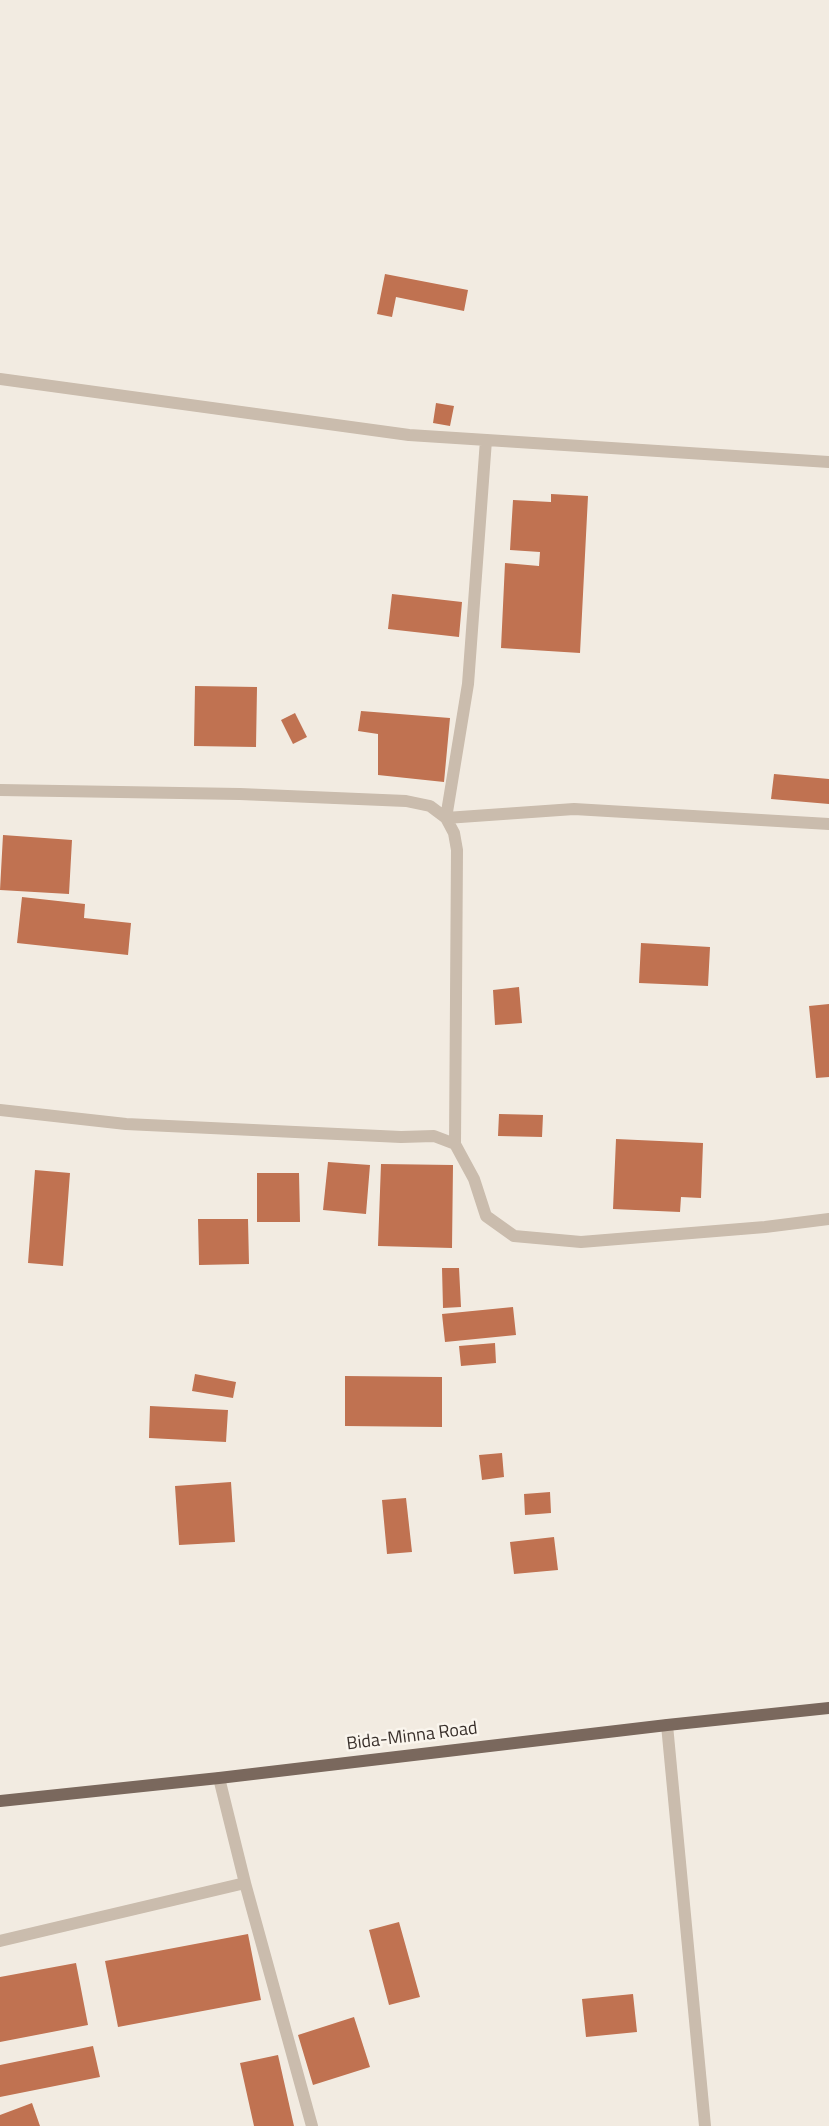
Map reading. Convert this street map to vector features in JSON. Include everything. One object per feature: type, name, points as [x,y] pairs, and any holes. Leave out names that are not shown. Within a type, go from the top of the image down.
[{"type":"main road","name":"Bida-Minna Road","points":[[0,1801],[219,1778],[667,1725],[829,1708]]},
{"type":"street","points":[[0,380],[409,435],[829,462]]},
{"type":"street","points":[[446,818],[468,684],[486,440]]},
{"type":"street","points":[[0,790],[240,794],[406,801],[430,806],[446,818],[454,833],[457,850],[455,1144],[474,1179],[486,1216],[514,1236],[582,1242],[765,1227],[829,1219]]},
{"type":"street","points":[[446,818],[574,809],[829,824]]},
{"type":"street","points":[[0,1110],[126,1124],[401,1137],[434,1136],[455,1144]]},
{"type":"street","points":[[667,1725],[705,2126]]},
{"type":"street","points":[[219,1778],[245,1884],[312,2126]]},
{"type":"street","points":[[0,1941],[245,1884]]},
{"type":"building","points":[[385,274],[468,290],[464,311],[396,297],[392,317],[377,314]]},
{"type":"building","points":[[436,403],[454,406],[450,426],[433,423]]},
{"type":"building","points":[[551,494],[588,496],[580,653],[501,648],[505,563],[539,566],[540,552],[510,550],[513,500],[551,502]]},
{"type":"building","points":[[392,594],[462,602],[459,637],[388,629]]},
{"type":"building","points":[[195,686],[257,687],[256,747],[194,746]]},
{"type":"building","points":[[361,711],[450,718],[444,782],[378,775],[378,734],[358,731]]},
{"type":"building","points":[[295,713],[307,737],[293,744],[281,720]]},
{"type":"building","points":[[774,774],[829,779],[829,804],[771,799]]},
{"type":"building","points":[[3,835],[72,840],[69,894],[0,890]]},
{"type":"building","points":[[22,897],[85,904],[84,918],[131,923],[128,955],[17,943]]},
{"type":"building","points":[[641,943],[710,947],[708,986],[639,983]]},
{"type":"building","points":[[519,987],[522,1023],[495,1025],[493,990]]},
{"type":"building","points":[[829,1004],[829,1077],[816,1078],[809,1006]]},
{"type":"building","points":[[499,1114],[543,1115],[542,1137],[498,1136]]},
{"type":"building","points":[[616,1139],[703,1143],[701,1198],[681,1197],[680,1212],[613,1209]]},
{"type":"building","points":[[328,1162],[370,1165],[366,1214],[323,1210]]},
{"type":"building","points":[[381,1164],[453,1165],[452,1248],[378,1246]]},
{"type":"building","points":[[35,1170],[70,1173],[63,1266],[28,1263]]},
{"type":"building","points":[[257,1173],[299,1173],[300,1222],[257,1222]]},
{"type":"building","points":[[198,1219],[248,1219],[249,1264],[199,1265]]},
{"type":"building","points":[[442,1268],[459,1268],[461,1307],[443,1308]]},
{"type":"building","points":[[513,1307],[516,1335],[445,1342],[442,1314]]},
{"type":"building","points":[[495,1343],[496,1363],[461,1366],[459,1346]]},
{"type":"building","points":[[195,1374],[236,1382],[233,1398],[192,1391]]},
{"type":"building","points":[[345,1376],[442,1377],[442,1427],[345,1426]]},
{"type":"building","points":[[150,1406],[228,1410],[226,1442],[149,1438]]},
{"type":"building","points":[[502,1453],[504,1477],[482,1480],[479,1455]]},
{"type":"building","points":[[231,1482],[235,1542],[179,1545],[175,1486]]},
{"type":"building","points":[[550,1492],[551,1513],[525,1515],[524,1494]]},
{"type":"building","points":[[406,1498],[412,1552],[387,1554],[382,1500]]},
{"type":"building","points":[[554,1537],[558,1570],[514,1574],[510,1542]]},
{"type":"building","points":[[399,1922],[420,1997],[389,2005],[369,1930]]},
{"type":"building","points":[[248,1934],[261,2000],[118,2027],[105,1961]]},
{"type":"building","points":[[76,1963],[88,2025],[0,2042],[0,1977]]},
{"type":"building","points":[[633,1994],[637,2032],[586,2037],[582,1999]]},
{"type":"building","points":[[354,2017],[370,2067],[313,2085],[298,2035]]},
{"type":"building","points":[[93,2046],[100,2077],[0,2097],[0,2065]]},
{"type":"building","points":[[278,2055],[294,2126],[254,2126],[240,2063]]},
{"type":"building","points":[[32,2103],[40,2126],[0,2126],[0,2115]]}]
